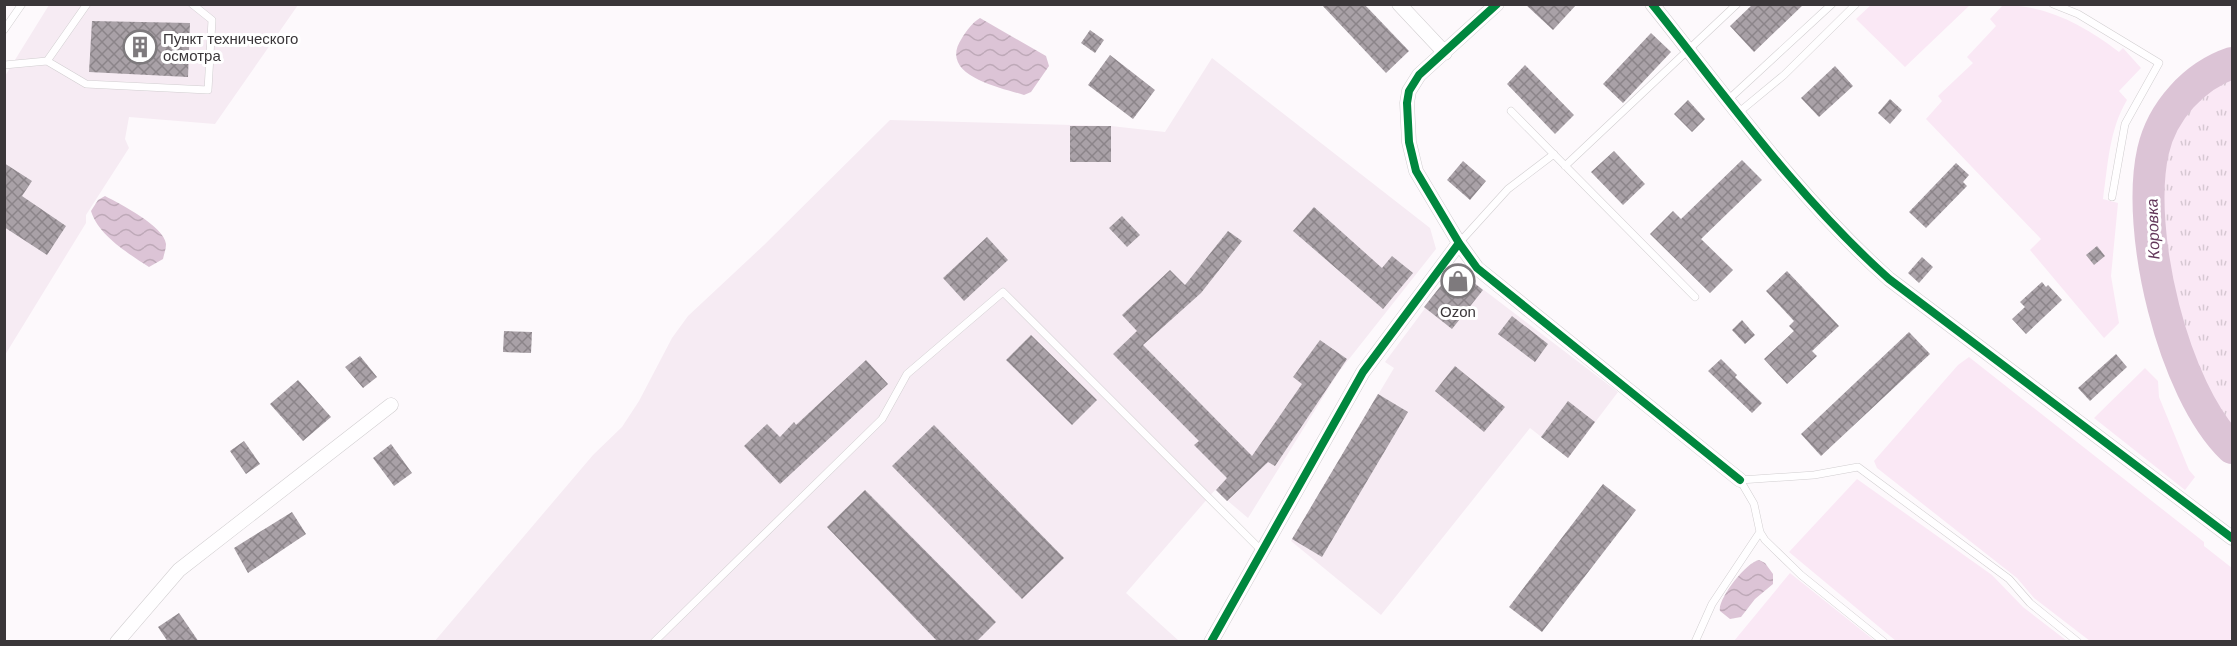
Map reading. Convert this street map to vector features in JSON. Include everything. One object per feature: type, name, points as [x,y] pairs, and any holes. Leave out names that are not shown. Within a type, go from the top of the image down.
[{"type":"street","points":[[1399,4],[1445,52]]},
{"type":"street","points":[[1497,4],[1413,83],[1408,97],[1407,124],[1416,171],[1459,243],[1484,274],[1740,480]]},
{"type":"street","points":[[1652,4],[1798,189],[1889,279],[2232,538]]},
{"type":"street","points":[[1211,642],[1363,372],[1459,243]]},
{"type":"street","points":[[117,642],[179,570],[391,405]]},
{"type":"lane","points":[[4,30],[22,4]]},
{"type":"lane","points":[[47,61],[87,4]]},
{"type":"lane","points":[[4,65],[47,61],[86,84],[208,90],[212,20],[192,4]]},
{"type":"lane","points":[[1565,166],[1737,4]]},
{"type":"lane","points":[[1728,100],[1832,4]]},
{"type":"lane","points":[[1738,112],[1784,75],[1856,4]]},
{"type":"lane","points":[[2053,4],[2078,14],[2159,63],[2125,124],[2112,197]]},
{"type":"lane","points":[[1511,111],[1695,297]]},
{"type":"lane","points":[[1459,243],[1508,189],[1554,154]]},
{"type":"lane","points":[[654,642],[882,419],[907,374],[1003,292],[1262,551]]},
{"type":"lane","points":[[1884,642],[1801,575],[1760,532],[1754,504],[1740,480],[1814,475],[1858,467],[2009,579],[2031,603],[2078,642]]},
{"type":"lane","points":[[1695,642],[1712,604],[1760,532]]},
{"type":"shaded area","points":[[49,5],[298,5],[215,124],[129,117],[125,139],[129,148],[86,215],[86,223],[5,355],[5,76]]},
{"type":"shaded area","points":[[1212,58],[1430,228],[1436,249],[1338,373],[1248,518],[1215,490],[1126,593],[1179,641],[434,642],[593,455],[622,427],[639,401],[672,338],[688,316],[764,245],[890,120],[1111,126],[1165,132]]},
{"type":"shaded area","points":[[1455,268],[1618,392],[1568,458],[1530,428],[1381,615],[1291,541],[1394,368],[1385,362]]},
{"type":"green space","points":[[1872,4],[1970,5],[1905,67],[1856,19]]},
{"type":"green space","points":[[2003,5],[2035,9],[2065,19],[2093,34],[2119,52],[2123,48],[2141,68],[2119,91],[2127,100],[2116,123],[2108,161],[2103,199],[2118,203],[2111,276],[2119,323],[2104,338],[2030,250],[2041,239],[1926,119],[1942,101],[1938,96],[1973,63],[1967,57],[1996,26],[1990,19]]},
{"type":"green space","points":[[2232,67],[2232,432],[2212,410],[2198,385],[2188,358],[2167,273],[2160,214],[2161,185],[2166,157],[2175,130],[2198,88],[2212,77]]},
{"type":"green space","points":[[1969,357],[2204,542],[2204,546],[2232,568],[2232,641],[2090,641],[2034,598],[2017,578],[1877,468],[1874,461],[1958,365]]},
{"type":"green space","points":[[2145,368],[2158,381],[2159,397],[2189,470],[2195,477],[2185,490],[2094,418]]},
{"type":"green space","points":[[1857,479],[1992,575],[2023,607],[2067,641],[1896,641],[1789,552]]},
{"type":"green space","points":[[1790,573],[1875,641],[1734,641]]},
{"type":"water","points":[[980,18],[1046,56],[1049,66],[1031,92],[1024,95],[987,83],[964,70],[958,61],[956,51],[970,27]]},
{"type":"water","points":[[105,196],[140,216],[158,230],[166,244],[163,259],[149,267],[107,236],[91,211],[98,200]]},
{"type":"water","points":[[1759,560],[1765,563],[1773,574],[1773,584],[1755,599],[1741,617],[1730,619],[1720,611],[1723,599],[1740,574],[1753,562]]},
{"type":"building","points":[[1321,4],[1364,4],[1409,51],[1386,73]]},
{"type":"building","points":[[1525,4],[1577,4],[1553,30]]},
{"type":"building","points":[[1753,4],[1804,4],[1754,52],[1730,26]]},
{"type":"building","name":"Пункт технического осмотра","points":[[92,21],[190,23],[188,77],[89,72]]},
{"type":"building","points":[[1090,30],[1104,40],[1095,53],[1081,43]]},
{"type":"building","points":[[1651,33],[1671,52],[1623,103],[1603,84]]},
{"type":"building","points":[[1110,55],[1155,90],[1133,119],[1088,85]]},
{"type":"building","points":[[1525,65],[1574,115],[1555,134],[1507,84]]},
{"type":"building","points":[[1835,66],[1853,86],[1819,117],[1801,98]]},
{"type":"building","points":[[1890,99],[1902,110],[1890,124],[1878,113]]},
{"type":"building","points":[[1688,100],[1705,119],[1692,132],[1674,114]]},
{"type":"building","points":[[1070,126],[1111,126],[1111,162],[1070,162]]},
{"type":"building","points":[[1614,151],[1645,184],[1623,205],[1591,172]]},
{"type":"building","points":[[1742,160],[1762,180],[1701,239],[1733,270],[1710,293],[1650,234],[1673,211],[1681,219]]},
{"type":"building","points":[[1463,161],[1486,181],[1470,200],[1447,180]]},
{"type":"building","points":[[4,163],[32,181],[22,196],[66,226],[47,255],[4,227]]},
{"type":"building","points":[[1956,163],[1969,175],[1963,182],[1967,186],[1926,228],[1909,212]]},
{"type":"building","points":[[1314,207],[1382,268],[1392,256],[1413,273],[1383,309],[1293,231]]},
{"type":"building","points":[[1122,216],[1140,235],[1127,247],[1109,228]]},
{"type":"building","points":[[1228,231],[1242,241],[1201,293],[1143,345],[1252,456],[1302,384],[1293,377],[1320,340],[1347,359],[1275,466],[1268,462],[1227,501],[1216,490],[1227,478],[1194,445],[1199,441],[1113,354],[1137,331],[1122,315],[1170,270],[1185,285]]},
{"type":"building","points":[[987,237],[1008,260],[964,301],[943,278]]},
{"type":"building","points":[[2097,246],[2105,256],[2094,265],[2086,255]]},
{"type":"building","points":[[1922,257],[1933,267],[1919,283],[1908,273]]},
{"type":"building","points":[[1455,268],[1483,290],[1452,329],[1424,307]]},
{"type":"building","points":[[1787,271],[1839,326],[1812,351],[1817,356],[1787,384],[1764,359],[1794,331],[1789,326],[1794,321],[1766,291]]},
{"type":"building","points":[[2042,282],[2062,300],[2026,334],[2012,319],[2025,307],[2020,302]]},
{"type":"building","points":[[1512,316],[1548,344],[1535,362],[1498,334]]},
{"type":"building","points":[[1742,320],[1755,335],[1745,344],[1732,330]]},
{"type":"building","points":[[504,331],[532,332],[531,353],[503,352]]},
{"type":"building","points":[[1909,332],[1930,354],[1821,456],[1801,434]]},
{"type":"building","points":[[1031,335],[1097,400],[1072,425],[1006,360]]},
{"type":"building","points":[[2116,354],[2127,367],[2090,401],[2078,388]]},
{"type":"building","points":[[360,356],[377,377],[363,388],[345,367]]},
{"type":"building","points":[[1721,359],[1737,375],[1735,377],[1762,403],[1752,413],[1708,371]]},
{"type":"building","points":[[866,360],[888,384],[780,484],[744,446],[767,424],[780,437],[794,422],[796,425]]},
{"type":"building","points":[[1455,366],[1505,407],[1484,432],[1435,391]]},
{"type":"building","points":[[298,380],[331,417],[303,441],[270,404]]},
{"type":"building","points":[[1378,394],[1408,412],[1322,557],[1292,539]]},
{"type":"building","points":[[1568,401],[1595,422],[1568,458],[1541,437]]},
{"type":"building","points":[[934,425],[1064,558],[1022,599],[892,466]]},
{"type":"building","points":[[244,441],[260,464],[246,474],[230,451]]},
{"type":"building","points":[[391,444],[412,473],[394,486],[373,458]]},
{"type":"building","points":[[1603,484],[1636,510],[1542,632],[1509,607]]},
{"type":"building","points":[[865,490],[996,622],[976,642],[938,642],[827,527]]},
{"type":"building","points":[[292,512],[306,534],[248,573],[234,548]]},
{"type":"building","points":[[179,613],[199,642],[168,642],[158,627]]},
{"type":"waterway","name":"Коровка","points":[[2232,63],[2218,69],[2193,86],[2172,109],[2157,136],[2149,184],[2149,223],[2155,265],[2176,350],[2192,389],[2211,422],[2232,448]]},
{"type":"cycle path","points":[[1497,4],[1419,75],[1409,91],[1407,103],[1409,142],[1416,171],[1459,243],[1477,268],[1740,480]]},
{"type":"cycle path","points":[[1652,4],[1794,181],[1824,215],[1889,279],[2232,538]]},
{"type":"cycle path","points":[[1211,642],[1363,372],[1459,243]]},
{"type":"place","name":"Пункт технического осмотра","points":[[140,47]]},
{"type":"place","name":"Ozon","points":[[1458,281]]}]
